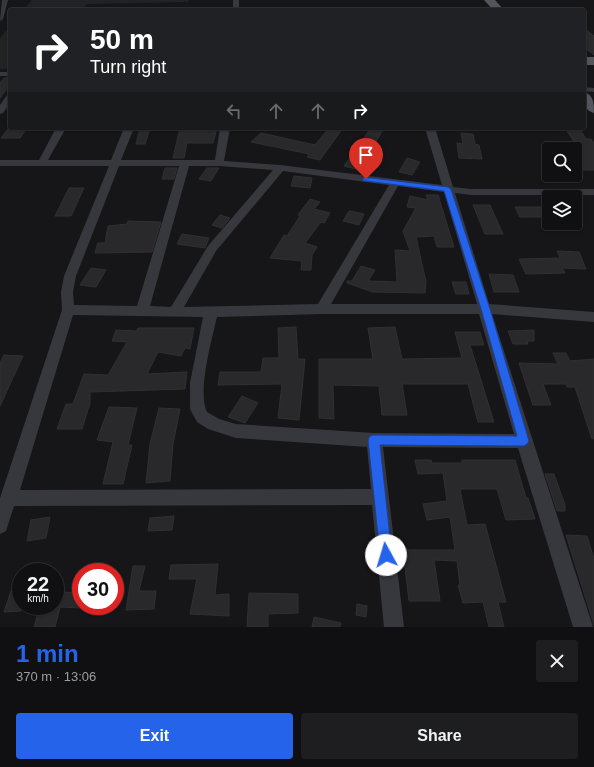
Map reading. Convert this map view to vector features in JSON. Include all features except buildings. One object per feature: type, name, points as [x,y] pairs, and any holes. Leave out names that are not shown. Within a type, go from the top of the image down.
[{"type":"main road","points":[[489,0],[497,8]]},
{"type":"main road","points":[[586,99],[594,109]]},
{"type":"street","points":[[0,19],[5,0]]},
{"type":"street","points":[[0,111],[8,100]]},
{"type":"street","points":[[42,163],[60,130]]},
{"type":"street","points":[[0,525],[10,498],[68,310],[67,292],[70,276],[128,130]]},
{"type":"street","points":[[219,163],[225,130]]},
{"type":"street","points":[[431,130],[486,309],[524,441],[583,627]]},
{"type":"street","points":[[0,163],[219,163],[280,168],[471,192],[594,192]]},
{"type":"street","points":[[142,310],[185,163]]},
{"type":"street","points":[[174,312],[212,249],[280,168]]},
{"type":"street","points":[[322,308],[395,183]]},
{"type":"street","points":[[68,310],[211,312],[322,308],[486,309],[594,317]]},
{"type":"street","points":[[211,312],[200,363],[196,400],[199,412],[203,418],[215,425],[236,431],[374,440],[524,441]]},
{"type":"street","points":[[374,440],[394,627]]},
{"type":"street","points":[[10,498],[380,497]]},
{"type":"shaded area","points":[[32,0],[189,0],[188,2],[87,4],[84,8],[25,8]]},
{"type":"shaded area","points":[[8,28],[8,69],[0,69],[0,38]]},
{"type":"route","points":[[366,179],[448,189],[486,309],[524,441],[374,440],[386,555]]}]
